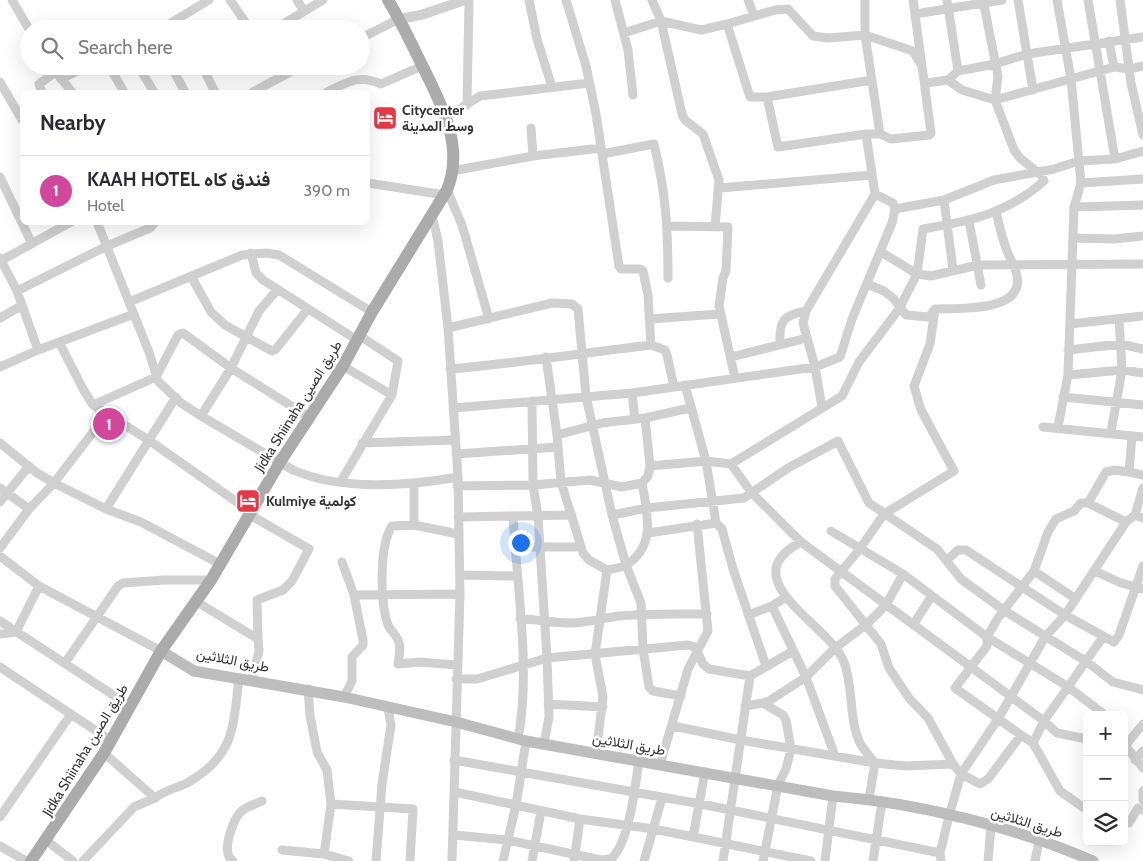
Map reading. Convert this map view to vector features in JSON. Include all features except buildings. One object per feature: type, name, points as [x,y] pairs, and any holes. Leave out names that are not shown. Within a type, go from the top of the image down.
[{"type":"main road","name":"Jidka Shiinaha طريق الصين","points":[[31,861],[104,753],[161,651],[211,580],[280,462],[343,366],[372,312],[446,192],[452,171],[454,152],[446,117],[388,0]]},
{"type":"main road","name":"طريق الثلاثين","points":[[161,651],[194,671],[252,679],[344,696],[388,708],[456,722],[522,740],[705,772],[734,779],[834,796],[869,799],[949,816],[1039,840],[1093,861]]},
{"type":"street","points":[[12,0],[24,20]]},
{"type":"street","points":[[178,20],[208,0]]},
{"type":"street","points":[[230,0],[244,20]]},
{"type":"street","points":[[297,0],[304,12]]},
{"type":"street","points":[[291,20],[323,0]]},
{"type":"street","points":[[370,34],[399,19],[421,15],[465,0]]},
{"type":"street","points":[[467,105],[469,0]]},
{"type":"street","points":[[529,0],[537,39],[552,87]]},
{"type":"street","points":[[566,0],[586,66],[596,114],[619,266],[620,269],[640,269],[643,271],[650,319],[651,345]]},
{"type":"street","points":[[615,0],[628,50],[633,95]]},
{"type":"street","points":[[652,0],[660,21],[682,114],[685,120],[703,134],[719,180],[720,188],[715,227]]},
{"type":"street","points":[[748,0],[754,16]]},
{"type":"street","points":[[865,0],[865,35],[880,134]]},
{"type":"street","points":[[768,96],[778,147],[866,134],[880,134],[891,139],[930,134],[913,0]]},
{"type":"street","points":[[916,14],[948,5],[1002,0]]},
{"type":"street","points":[[1018,0],[1033,90]]},
{"type":"street","points":[[1058,0],[1070,79],[1081,183],[1074,208],[1068,375],[1062,397],[1058,428]]},
{"type":"street","points":[[1088,0],[1115,159]]},
{"type":"street","points":[[1120,0],[1124,39],[1143,135]]},
{"type":"street","points":[[650,466],[706,462],[731,464],[842,396],[859,362],[899,309],[917,274],[923,229],[969,221],[996,211],[1015,203],[1044,181],[1014,150],[994,100],[998,76],[984,1]]},
{"type":"street","points":[[948,5],[958,71]]},
{"type":"street","points":[[624,33],[660,21],[701,30],[788,9],[813,36],[828,38],[865,35],[913,51],[921,66]]},
{"type":"street","points":[[726,24],[750,97],[872,80]]},
{"type":"street","points":[[925,83],[948,80],[958,71],[995,64],[1027,54],[1143,36]]},
{"type":"street","points":[[1109,41],[1114,67]]},
{"type":"street","points":[[331,90],[354,79],[369,78],[381,84],[422,66]]},
{"type":"street","points":[[948,80],[962,90],[994,100],[1002,96],[1033,90],[1100,70],[1114,67],[1130,69],[1143,66]]},
{"type":"street","points":[[41,90],[39,84],[52,75]]},
{"type":"street","points":[[57,75],[70,90]]},
{"type":"street","points":[[114,75],[123,90]]},
{"type":"street","points":[[144,75],[153,90]]},
{"type":"street","points":[[176,75],[184,90]]},
{"type":"street","points":[[206,75],[214,90]]},
{"type":"street","points":[[257,90],[282,76]]},
{"type":"street","points":[[0,82],[20,117]]},
{"type":"street","points":[[446,117],[480,96],[589,82]]},
{"type":"street","points":[[531,128],[533,156]]},
{"type":"street","points":[[822,407],[815,367],[803,323],[806,311],[875,194],[866,134]]},
{"type":"street","points":[[452,171],[533,156],[601,151],[654,144],[664,186],[668,226],[668,278]]},
{"type":"street","points":[[895,209],[944,200],[994,180],[1054,169],[1079,161],[1115,159],[1143,151]]},
{"type":"street","points":[[720,188],[872,175]]},
{"type":"street","points":[[0,177],[20,219]]},
{"type":"street","points":[[1081,183],[1143,179]]},
{"type":"street","points":[[370,183],[446,192],[462,225],[489,319]]},
{"type":"street","points":[[454,408],[632,393],[815,367],[840,357],[852,319],[881,252],[895,209],[893,203],[875,194]]},
{"type":"street","points":[[944,200],[953,270]]},
{"type":"street","points":[[1074,208],[1143,205]]},
{"type":"street","points":[[935,309],[990,306],[1000,303],[1010,296],[1018,282],[1017,272],[1012,265],[1002,238],[996,211]]},
{"type":"street","points":[[432,215],[438,241],[448,328],[458,481],[460,594],[456,665],[455,792],[452,861]]},
{"type":"street","points":[[969,221],[981,285]]},
{"type":"street","points":[[23,225],[32,244]]},
{"type":"street","points":[[38,350],[17,291],[1,259],[66,225]]},
{"type":"street","points":[[98,225],[134,314],[156,377],[164,388],[201,416],[309,477],[327,481],[414,485],[458,481],[533,485],[590,480],[622,487],[642,483],[648,476],[650,466],[645,418]]},
{"type":"street","points":[[17,291],[107,246],[150,228],[151,225]]},
{"type":"street","points":[[668,226],[728,227],[726,271],[722,278],[719,306],[735,378]]},
{"type":"street","points":[[1074,238],[1143,236]]},
{"type":"street","points":[[129,302],[251,253],[266,252],[279,255],[372,312]]},
{"type":"street","points":[[881,252],[917,274],[931,276],[978,265],[1072,266],[1143,264]]},
{"type":"street","points":[[251,253],[256,273],[277,290],[307,310],[398,361],[392,395],[341,481]]},
{"type":"street","points":[[191,276],[211,312],[226,325],[274,351],[307,310]]},
{"type":"street","points":[[867,284],[888,294],[899,309],[910,317],[929,317],[935,309]]},
{"type":"street","points":[[201,416],[231,368],[259,311],[277,290]]},
{"type":"street","points":[[448,328],[552,303],[572,304],[578,309],[586,396],[612,515],[626,565],[640,598],[643,649],[650,689],[682,696]]},
{"type":"street","points":[[0,318],[21,306]]},
{"type":"street","points":[[935,309],[930,344],[914,386],[921,410],[954,471],[884,514],[859,550],[835,579],[835,586],[867,624],[886,652],[890,668],[909,698],[928,718],[953,764],[961,774],[980,784],[988,779],[1021,735]]},
{"type":"street","points":[[780,344],[779,327],[782,322],[793,313],[806,311]]},
{"type":"street","points":[[0,367],[38,350],[134,314]]},
{"type":"street","points":[[650,319],[720,314]]},
{"type":"street","points":[[1070,324],[1143,316]]},
{"type":"street","points":[[1111,432],[1122,370],[1119,319]]},
{"type":"street","points":[[94,405],[156,377],[180,333],[231,368],[310,417]]},
{"type":"street","points":[[731,357],[807,338]]},
{"type":"street","points":[[59,342],[83,389],[94,405],[106,415],[150,441],[250,513],[309,549],[292,581],[283,590],[257,600],[259,651],[252,679]]},
{"type":"street","points":[[1068,350],[1121,344],[1143,349]]},
{"type":"street","points":[[450,369],[508,364],[651,345],[664,350],[667,355],[674,387]]},
{"type":"street","points":[[546,358],[557,435],[561,482],[580,547],[589,560],[607,570],[626,565],[643,547],[648,533],[647,508],[642,483]]},
{"type":"street","points":[[343,366],[392,395]]},
{"type":"street","points":[[1068,375],[1122,370],[1143,373]]},
{"type":"street","points":[[685,385],[706,462],[716,522],[722,529],[748,615],[766,666]]},
{"type":"street","points":[[632,393],[635,419]]},
{"type":"street","points":[[106,509],[176,397]]},
{"type":"street","points":[[1062,397],[1143,405]]},
{"type":"street","points":[[532,401],[533,485],[538,516],[547,658],[549,717],[544,744]]},
{"type":"street","points":[[557,435],[593,424],[645,418],[690,408]]},
{"type":"street","points":[[0,548],[29,509],[54,483],[106,415]]},
{"type":"street","points":[[1043,427],[1111,432],[1143,437]]},
{"type":"street","points":[[1129,472],[1132,436]]},
{"type":"street","points":[[362,443],[455,440]]},
{"type":"street","points":[[612,515],[647,508],[744,498],[788,468],[838,441],[863,494],[869,502],[937,549],[961,579],[1005,611],[1087,662],[1113,682],[1143,689]]},
{"type":"street","points":[[0,443],[54,483],[106,509],[158,530],[220,564]]},
{"type":"street","points":[[456,454],[558,447]]},
{"type":"street","points":[[731,464],[751,492],[801,542],[1044,721],[1057,733],[1083,738]]},
{"type":"street","points":[[0,502],[29,466]]},
{"type":"street","points":[[1088,503],[1106,472],[1115,470],[1143,475]]},
{"type":"street","points":[[414,485],[414,525]]},
{"type":"street","points":[[0,488],[29,509]]},
{"type":"street","points":[[454,760],[520,770],[633,794],[701,804],[876,841],[940,857],[961,774],[998,719],[1045,637],[1065,615],[1126,522],[1139,517],[1143,488]]},
{"type":"street","points":[[1083,807],[1060,791],[1033,743],[955,688],[987,646],[987,637],[1034,572],[1046,539],[1056,519],[1074,512],[1081,503],[1088,503],[1126,522]]},
{"type":"street","points":[[458,516],[572,515]]},
{"type":"street","points":[[503,861],[516,806],[523,716],[520,619],[512,517]]},
{"type":"street","points":[[648,533],[716,522]]},
{"type":"street","points":[[456,665],[420,662],[398,664],[400,654],[398,639],[388,627],[382,593],[384,553],[390,529],[396,524],[414,525],[458,534]]},
{"type":"street","points":[[660,765],[682,696],[688,669],[698,654],[708,632],[708,614],[697,524]]},
{"type":"street","points":[[831,531],[859,550],[903,574],[930,597],[987,637],[1067,686],[1100,711]]},
{"type":"street","points":[[801,542],[782,555],[776,570],[778,585],[786,597],[835,648],[844,662],[859,740],[875,763],[869,799]]},
{"type":"street","points":[[514,547],[580,547]]},
{"type":"street","points":[[947,560],[958,550],[966,550],[1017,585],[1024,587],[1065,615],[1110,641],[1116,640],[1139,588],[1143,566]]},
{"type":"street","points":[[0,556],[39,586],[161,651]]},
{"type":"street","points":[[342,562],[354,595],[363,640],[363,645],[352,657],[352,681],[344,696]]},
{"type":"street","points":[[596,754],[603,708],[595,654],[607,570]]},
{"type":"street","points":[[1095,571],[1121,583],[1139,588]]},
{"type":"street","points":[[1034,572],[1076,599]]},
{"type":"street","points":[[745,706],[769,702],[806,676],[835,648],[867,624],[886,605],[903,574]]},
{"type":"street","points":[[460,575],[516,576]]},
{"type":"street","points":[[65,662],[118,586],[123,583],[164,580],[211,580]]},
{"type":"street","points":[[16,632],[39,586]]},
{"type":"street","points":[[354,595],[382,593],[460,594]]},
{"type":"street","points":[[748,615],[772,606],[786,597]]},
{"type":"street","points":[[913,625],[930,597]]},
{"type":"street","points":[[197,602],[258,639]]},
{"type":"street","points":[[772,606],[806,676],[835,756]]},
{"type":"street","points":[[520,619],[544,619],[568,623],[599,622],[610,618],[642,615],[708,614]]},
{"type":"street","points":[[0,621],[130,706]]},
{"type":"street","points":[[0,634],[16,632]]},
{"type":"street","points":[[1033,743],[1044,721],[1067,686],[1087,662],[1103,637]]},
{"type":"street","points":[[456,679],[478,679],[547,658],[688,645],[695,647],[703,664],[709,669],[750,676],[793,651]]},
{"type":"street","points":[[0,667],[110,740]]},
{"type":"street","points":[[723,861],[750,676]]},
{"type":"street","points":[[83,861],[134,807],[195,777],[211,767],[224,752],[234,724],[239,678]]},
{"type":"street","points":[[308,689],[310,715],[317,752],[327,770],[330,804],[324,854]]},
{"type":"street","points":[[763,703],[783,715],[786,720],[791,749],[786,769],[778,785],[763,861]]},
{"type":"street","points":[[548,704],[603,708]]},
{"type":"street","points":[[376,861],[382,784],[391,725],[388,708]]},
{"type":"street","points":[[0,817],[71,714]]},
{"type":"street","points":[[1128,742],[1143,724]]},
{"type":"street","points":[[673,726],[741,740],[875,763],[906,766],[953,764]]},
{"type":"street","points":[[1128,750],[1143,768]]},
{"type":"street","points":[[1135,760],[1143,751]]},
{"type":"street","points":[[104,753],[155,798]]},
{"type":"street","points":[[454,835],[507,840],[534,845],[574,857],[601,860],[611,859],[618,850],[627,826],[639,761]]},
{"type":"street","points":[[693,837],[701,804],[705,772]]},
{"type":"street","points":[[1143,791],[1143,800]]},
{"type":"street","points":[[455,792],[580,819],[654,829],[811,861]]},
{"type":"street","points":[[825,861],[834,796]]},
{"type":"street","points":[[644,861],[662,798]]},
{"type":"street","points":[[233,861],[229,857],[227,846],[237,818],[242,810],[262,802]]},
{"type":"street","points":[[873,861],[882,802]]},
{"type":"street","points":[[330,804],[413,809],[410,861]]},
{"type":"street","points":[[1128,823],[1138,808],[1143,810]]},
{"type":"street","points":[[532,861],[541,811]]},
{"type":"street","points":[[574,857],[580,819]]},
{"type":"street","points":[[988,861],[991,827]]},
{"type":"street","points":[[1035,861],[1039,840]]},
{"type":"street","points":[[46,841],[74,861]]},
{"type":"street","points":[[0,846],[26,861]]},
{"type":"street","points":[[282,850],[324,854],[348,861]]},
{"type":"place","name":"Citycenter وسط المدينة","points":[[385,118]]},
{"type":"place","name":"KAAH HOTEL فندق كاه","points":[[109,424]]},
{"type":"place","name":"Kulmiye كولمية","points":[[248,501]]}]
